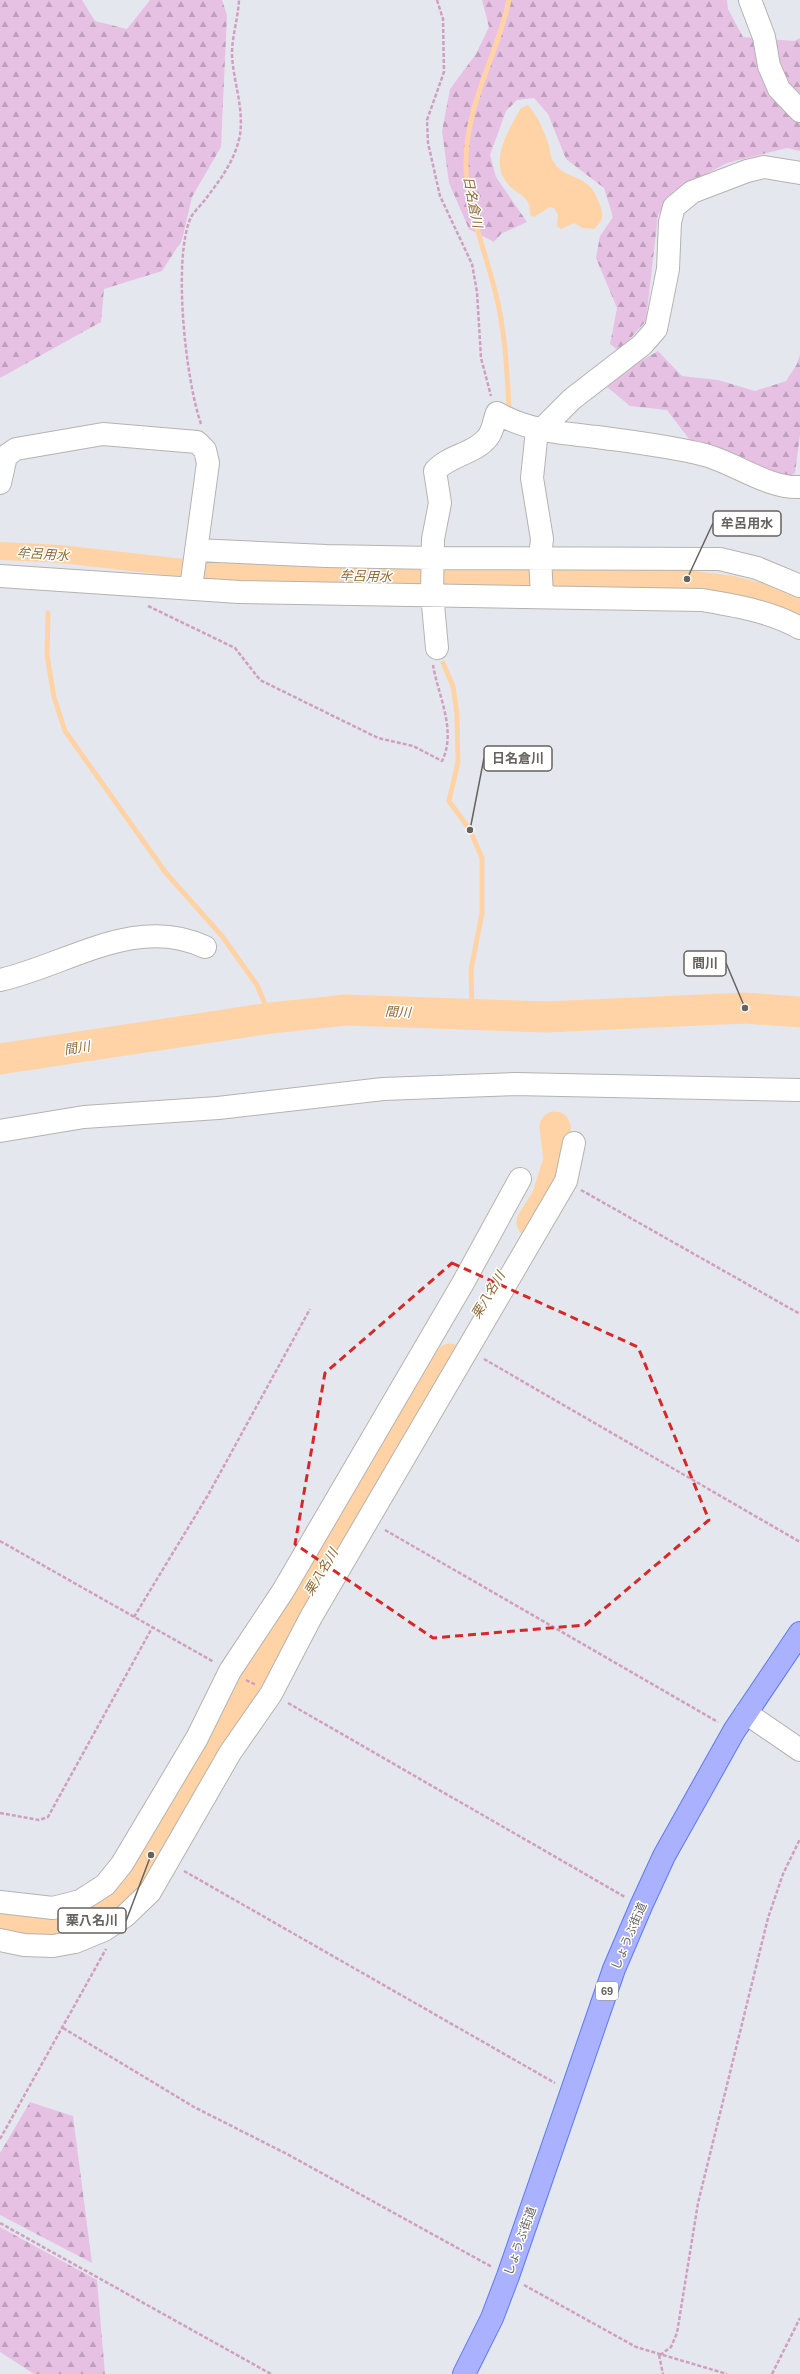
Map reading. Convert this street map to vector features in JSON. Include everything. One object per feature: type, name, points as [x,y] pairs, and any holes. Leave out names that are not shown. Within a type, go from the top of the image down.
[{"type":"main road","name":"しょうぶ街道","points":[[464,2374],[492,2318],[508,2276],[614,1969],[641,1906],[664,1856],[734,1732],[800,1633]]},
{"type":"street","points":[[750,0],[764,37],[769,66],[779,89],[800,111]]},
{"type":"street","points":[[537,430],[546,425],[572,399],[642,345],[656,329],[668,269],[670,222],[674,207],[692,192],[747,171],[764,167],[800,173]]},
{"type":"street","points":[[437,648],[432,590],[433,539],[440,502],[435,471],[443,462],[477,446],[489,437],[497,413],[512,422],[537,430],[654,444],[706,456],[785,487],[800,487]]},
{"type":"street","points":[[537,430],[532,478],[542,539],[540,561],[542,592]]},
{"type":"street","points":[[0,483],[6,456],[16,449],[87,436],[114,434],[197,442],[205,450],[208,463],[192,584]]},
{"type":"street","points":[[196,553],[433,560],[720,560],[757,568],[800,586]]},
{"type":"street","points":[[0,576],[134,585],[192,584],[239,592],[432,590],[542,592],[702,600],[751,608],[780,617],[800,628]]},
{"type":"street","points":[[0,980],[24,974],[84,951],[132,938],[153,935],[191,940],[205,947]]},
{"type":"street","points":[[0,1131],[84,1117],[218,1108],[383,1089],[515,1084],[800,1090]]},
{"type":"street","points":[[0,1940],[24,1945],[53,1946],[75,1942],[104,1930],[125,1916],[150,1892],[230,1753],[269,1692],[367,1520],[566,1181],[574,1143]]},
{"type":"street","points":[[0,1902],[53,1908],[80,1901],[105,1885],[122,1864],[193,1745],[233,1672],[283,1591],[463,1283],[510,1201],[520,1179]]},
{"type":"street","points":[[746,1712],[800,1750]]},
{"type":"path","points":[[205,450],[205,436],[191,390],[182,310],[183,273],[186,240],[191,217],[231,165],[240,135],[240,104],[232,54],[238,20],[239,0]]},
{"type":"path","points":[[437,0],[443,19],[444,72],[427,120],[428,143],[440,196],[472,264],[477,292],[481,358],[497,413]]},
{"type":"path","points":[[134,585],[134,600],[235,648],[260,680],[378,738],[413,746],[442,761],[445,754],[447,738],[444,702],[436,684],[432,657],[437,648]]},
{"type":"path","points":[[566,1181],[800,1314]]},
{"type":"path","points":[[134,1617],[208,1495],[310,1309]]},
{"type":"path","points":[[467,1350],[800,1542]]},
{"type":"path","points":[[367,1520],[734,1732]]},
{"type":"path","points":[[0,1541],[152,1628],[269,1692],[641,1906]]},
{"type":"path","points":[[0,1813],[39,1820],[48,1817],[152,1628]]},
{"type":"path","points":[[659,2355],[671,2346],[677,2333],[698,2203],[768,1918],[783,1874],[800,1839]]},
{"type":"path","points":[[168,1862],[539,2075],[573,2091]]},
{"type":"path","points":[[0,2139],[106,1952],[104,1930]]},
{"type":"path","points":[[63,2028],[194,2106],[287,2154],[636,2347],[727,2374]]},
{"type":"path","points":[[0,2223],[271,2374]]},
{"type":"path","points":[[772,2374],[800,2318]]},
{"type":"path","points":[[659,2355],[663,2374]]},
{"type":"highlighted area","points":[[452,1263],[638,1347],[709,1520],[585,1625],[433,1638],[295,1544],[325,1373]]},
{"type":"green space","points":[[0,0],[82,0],[95,21],[127,29],[150,0],[222,0],[227,15],[221,147],[192,197],[182,240],[162,271],[104,289],[101,322],[0,378]]},
{"type":"green space","points":[[482,0],[727,0],[728,9],[743,37],[794,41],[800,38],[800,151],[787,148],[727,163],[674,191],[658,215],[646,321],[619,351],[610,344],[617,308],[596,258],[600,236],[613,217],[604,188],[566,159],[548,114],[534,98],[517,100],[506,111],[490,155],[496,177],[527,222],[501,234],[494,242],[469,229],[449,183],[442,131],[450,89],[476,54],[489,27]]},
{"type":"green space","points":[[658,351],[682,376],[718,380],[755,391],[786,381],[797,364],[800,354],[800,435],[795,473],[781,480],[689,439],[667,410],[630,406],[607,387],[629,368]]},
{"type":"green space","points":[[30,2102],[73,2116],[92,2263],[0,2215],[0,2153]]},
{"type":"green space","points":[[0,2227],[97,2280],[105,2374],[34,2374],[0,2352]]},
{"type":"shaded area","points":[[528,105],[535,114],[542,128],[549,145],[551,157],[558,168],[584,182],[596,194],[602,213],[602,218],[594,229],[583,228],[574,223],[561,229],[557,226],[558,215],[554,208],[550,207],[534,217],[530,215],[528,202],[526,199],[513,189],[505,180],[501,170],[500,159],[505,138],[521,108]]},
{"type":"waterway","name":"日名倉川","points":[[509,0],[504,21],[483,79],[471,118],[466,161],[472,210],[491,275],[501,320],[509,408]]},
{"type":"waterway","name":"牟呂用水","points":[[0,551],[61,554],[219,572],[417,577],[687,579],[733,585],[769,594],[800,608]]},
{"type":"waterway","points":[[48,613],[47,655],[54,697],[65,731],[166,873],[222,936],[257,985],[271,1018]]},
{"type":"waterway","name":"日名倉川","points":[[443,663],[453,686],[457,714],[458,762],[449,801],[470,830],[482,858],[482,913],[471,970],[472,1014]]},
{"type":"waterway","name":"間川","points":[[0,1059],[271,1018],[346,1010],[546,1017],[745,1008],[800,1012]]},
{"type":"waterway","name":"栗八名川","points":[[532,1222],[547,1198],[559,1160],[555,1127]]},
{"type":"waterway","name":"栗八名川","points":[[0,1923],[33,1929],[69,1924],[102,1910],[128,1888],[151,1855],[450,1359]]},
{"type":"place","name":"牟呂用水","points":[[687,579]]},
{"type":"place","name":"日名倉川","points":[[470,830]]},
{"type":"place","name":"間川","points":[[745,1008]]},
{"type":"place","name":"栗八名川","points":[[151,1855]]}]
